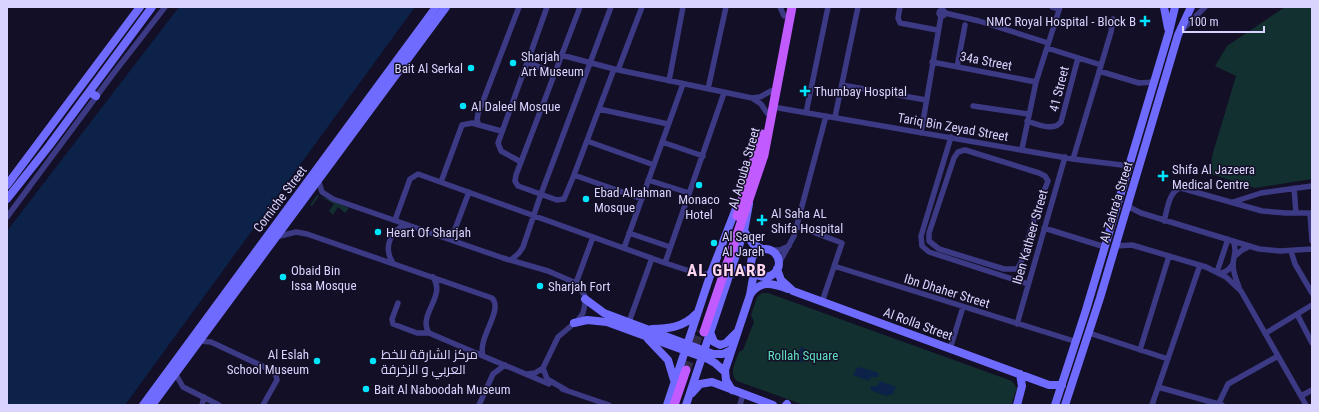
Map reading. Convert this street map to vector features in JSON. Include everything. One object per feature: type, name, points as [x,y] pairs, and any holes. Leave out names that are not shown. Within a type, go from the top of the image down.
[{"type":"main road","name":"Al Arouba Street","points":[[770,110],[771,91],[787,9]]},
{"type":"main road","name":"Al Arouba Street","points":[[704,332],[746,200],[764,155],[787,9]]},
{"type":"main road","points":[[674,405],[689,370],[685,404]]},
{"type":"street","points":[[7,185],[66,104],[140,7]]},
{"type":"street","points":[[7,216],[110,71],[152,7]]},
{"type":"street","points":[[110,71],[165,7]]},
{"type":"street","name":"Corniche Street","points":[[143,405],[436,7]]},
{"type":"street","name":"Corniche Street","points":[[152,405],[446,7]]},
{"type":"street","points":[[479,125],[477,120],[478,114],[519,7]]},
{"type":"street","points":[[521,162],[501,151],[498,148],[498,143],[501,131],[547,7]]},
{"type":"street","points":[[580,7],[514,178],[516,184],[540,194],[562,200],[565,197],[599,109],[642,7]]},
{"type":"street","points":[[511,260],[519,253],[523,246],[540,194],[611,7]]},
{"type":"street","points":[[668,81],[683,7]]},
{"type":"street","points":[[708,89],[726,7]]},
{"type":"street","points":[[806,113],[828,7]]},
{"type":"street","points":[[835,117],[858,7]]},
{"type":"street","points":[[900,7],[898,18],[900,23],[937,30]]},
{"type":"street","points":[[1022,149],[1028,114],[1036,82],[1059,8],[1052,7]]},
{"type":"street","points":[[1164,7],[1169,32]]},
{"type":"street","name":"Al Zahra'a Street","points":[[1055,405],[1130,166],[1175,7]]},
{"type":"street","name":"Al Zahra'a Street","points":[[1065,405],[1089,334],[1178,35],[1191,7]]},
{"type":"street","points":[[1178,35],[1190,20],[1205,7]]},
{"type":"street","points":[[921,133],[937,30],[942,12],[979,21],[1078,58],[1139,83],[1154,82]]},
{"type":"street","points":[[1073,158],[1108,42],[1113,19]]},
{"type":"street","points":[[957,67],[965,25]]},
{"type":"street","points":[[561,55],[668,81],[752,98],[760,97],[771,91]]},
{"type":"street","points":[[529,58],[554,73]]},
{"type":"street","name":"41 Street","points":[[1027,121],[1051,127],[1059,124],[1063,120],[1078,58]]},
{"type":"street","name":"34a Street","points":[[932,62],[1036,82]]},
{"type":"street","points":[[624,248],[683,84]]},
{"type":"street","points":[[842,85],[926,100]]},
{"type":"street","points":[[665,263],[724,93]]},
{"type":"street","points":[[7,199],[48,146],[93,94]]},
{"type":"street","points":[[752,98],[770,110]]},
{"type":"street","points":[[48,146],[51,138],[72,110],[71,106],[66,104]]},
{"type":"street","points":[[973,106],[1028,114]]},
{"type":"street","points":[[599,109],[668,124]]},
{"type":"street","name":"Tariq Bin Zeyad Street","points":[[770,110],[835,117],[1065,157],[1130,166]]},
{"type":"street","points":[[729,275],[742,270],[754,272],[764,277],[772,275],[778,267],[790,246],[797,226],[826,116]]},
{"type":"street","points":[[441,182],[460,127],[469,122],[501,131]]},
{"type":"street","points":[[951,137],[924,225],[921,242],[926,251],[1028,284]]},
{"type":"street","points":[[587,141],[654,165]]},
{"type":"street","points":[[662,142],[703,156]]},
{"type":"street","points":[[972,152],[975,142]]},
{"type":"street","points":[[965,150],[972,152],[1045,176],[1049,184],[1038,206],[1020,266],[1014,270],[1004,269],[935,247],[929,241],[931,228],[956,154],[965,150]]},
{"type":"street","name":"Iben Katheer Street","points":[[1017,324],[1065,157]]},
{"type":"street","points":[[395,220],[410,179],[414,175],[420,175],[665,263],[702,275],[711,273]]},
{"type":"street","points":[[574,175],[642,199]]},
{"type":"street","points":[[318,179],[322,192],[327,196],[511,260],[548,271],[576,283],[582,289],[585,299],[583,313],[558,337],[543,368],[535,373],[525,374]]},
{"type":"street","points":[[648,180],[689,193]]},
{"type":"street","points":[[1233,202],[1261,193],[1312,186]]},
{"type":"street","points":[[1164,221],[1172,194],[1179,188],[1262,211],[1311,213],[1312,242]]},
{"type":"street","points":[[1294,188],[1296,213]]},
{"type":"street","points":[[447,238],[455,229],[469,192]]},
{"type":"street","points":[[1045,192],[1054,194]]},
{"type":"street","points":[[685,404],[703,354],[704,332],[729,275],[744,232],[749,214],[746,200]]},
{"type":"street","points":[[667,405],[711,273],[735,210],[746,200]]},
{"type":"street","points":[[1128,203],[1136,211],[1164,221],[1250,246],[1270,250],[1291,251],[1312,249]]},
{"type":"street","points":[[393,264],[388,249],[391,238],[398,229],[409,225]]},
{"type":"street","points":[[924,225],[931,228]]},
{"type":"street","points":[[797,226],[842,243],[822,302]]},
{"type":"street","points":[[1044,228],[1105,247]]},
{"type":"street","points":[[744,232],[753,244],[778,258],[778,267]]},
{"type":"street","points":[[274,238],[289,233],[302,233],[490,297],[495,301],[496,308],[481,346],[483,356]]},
{"type":"street","points":[[629,233],[670,247]]},
{"type":"street","points":[[576,283],[590,236]]},
{"type":"street","points":[[1219,273],[1228,270],[1233,264],[1235,249],[1230,240]]},
{"type":"street","points":[[1219,273],[1230,240]]},
{"type":"street","points":[[1115,246],[1132,245],[1200,265],[1219,273],[1232,281],[1241,291],[1306,405]]},
{"type":"street","points":[[732,390],[726,380],[725,372],[750,295],[754,272],[751,260],[755,253],[766,250],[780,250],[790,246]]},
{"type":"street","points":[[1235,257],[1242,250],[1250,246]]},
{"type":"street","points":[[1291,251],[1295,264],[1312,293]]},
{"type":"street","points":[[1140,350],[1169,256]]},
{"type":"street","points":[[629,322],[652,258]]},
{"type":"street","points":[[1233,264],[1241,291]]},
{"type":"street","points":[[1152,405],[1200,265]]},
{"type":"street","name":"Ibn Dhaher Street","points":[[834,266],[1076,342]]},
{"type":"street","name":"Al Rolla Street","points":[[778,267],[781,280],[793,291],[1049,385],[1062,385]]},
{"type":"street","points":[[1003,275],[1004,269]]},
{"type":"street","points":[[429,333],[426,322],[437,290],[436,283],[432,277]]},
{"type":"street","points":[[750,295],[757,287],[768,283],[793,291]]},
{"type":"street","points":[[585,299],[604,313],[629,322],[646,332],[668,360],[675,382]]},
{"type":"street","points":[[398,303],[392,319],[393,324],[417,333],[429,333],[525,374],[609,405]]},
{"type":"street","points":[[1266,333],[1312,304]]},
{"type":"street","points":[[950,349],[963,307]]},
{"type":"street","points":[[646,332],[678,326],[690,319],[698,311]]},
{"type":"street","points":[[1297,314],[1312,343]]},
{"type":"street","points":[[574,323],[587,320],[601,321],[646,332],[703,354],[725,372]]},
{"type":"street","points":[[704,332],[714,342],[720,345],[726,343],[738,331]]},
{"type":"street","points":[[1089,334],[1168,359]]},
{"type":"street","points":[[199,341],[211,342],[274,372],[276,380],[263,405]]},
{"type":"street","points":[[703,354],[719,354],[731,350]]},
{"type":"street","points":[[1158,388],[1205,403],[1220,405],[1228,384],[1278,356]]},
{"type":"street","points":[[491,360],[493,374]]},
{"type":"street","points":[[479,405],[493,374],[505,365]]},
{"type":"street","points":[[543,368],[547,379],[566,390]]},
{"type":"street","points":[[175,373],[183,387],[219,405]]},
{"type":"street","points":[[1017,405],[1022,386],[1020,374]]},
{"type":"street","points":[[685,404],[697,386],[704,382],[715,383],[773,405]]},
{"type":"street","points":[[1301,396],[1312,390]]},
{"type":"street","points":[[740,405],[743,394]]},
{"type":"street","points":[[202,405],[204,397]]},
{"type":"green space","points":[[1285,7],[1312,7],[1312,179],[1255,188],[1211,174],[1212,156],[1236,76],[1215,66],[1227,46]]},
{"type":"green space","points":[[317,195],[349,208],[345,213],[338,207],[333,215],[329,211],[334,204],[319,196],[312,206],[310,205]]},
{"type":"green space","name":"Rollah Square","points":[[762,293],[768,293],[1012,381],[1017,388],[1011,405],[804,405],[737,381],[733,374],[734,367],[739,352],[743,350],[754,322],[751,315],[757,297]]},
{"type":"water","points":[[179,7],[415,7],[125,405],[7,405],[7,231]]},
{"type":"water","points":[[801,346],[806,350],[806,357],[802,362],[795,362],[797,358],[795,352],[800,350]]},
{"type":"water","points":[[860,367],[879,373],[878,377],[871,377],[869,381],[853,375],[856,369]]},
{"type":"water","points":[[880,381],[896,387],[893,394],[886,396],[870,390],[871,386],[877,386]]},
{"type":"tunnel","points":[[686,370],[700,331]]},
{"type":"place","name":"NMC Royal Hospital - Block B","points":[[1145,21]]},
{"type":"place","name":"Sharjah Art Museum","points":[[513,63]]},
{"type":"place","name":"Bait Al Serkal","points":[[471,68]]},
{"type":"place","name":"Thumbay Hospital","points":[[805,91]]},
{"type":"place","name":"Al Daleel Mosque","points":[[463,106]]},
{"type":"place","name":"Shifa Al Jazeera Medical Centre","points":[[1163,176]]},
{"type":"place","name":"Monaco Hotel","points":[[699,185]]},
{"type":"place","name":"Ebad Alrahman Mosque","points":[[586,199]]},
{"type":"place","name":"Al Saha AL Shifa Hospital","points":[[762,220]]},
{"type":"place","name":"Heart Of Sharjah","points":[[378,232]]},
{"type":"place","name":"Al Saqer Al Jareh","points":[[714,243]]},
{"type":"place","name":"Obaid Bin Issa Mosque","points":[[283,277]]},
{"type":"place","name":"Sharjah Fort","points":[[540,286]]},
{"type":"place","name":"Al Eslah School Museum","points":[[317,361]]},
{"type":"place","name":"مركز الشارقة للخط العربي و الزخرفة","points":[[373,361]]},
{"type":"place","name":"Bait Al Naboodah Museum","points":[[366,389]]},
{"type":"district","name":"AL GHARB","points":[[727,270]]}]
